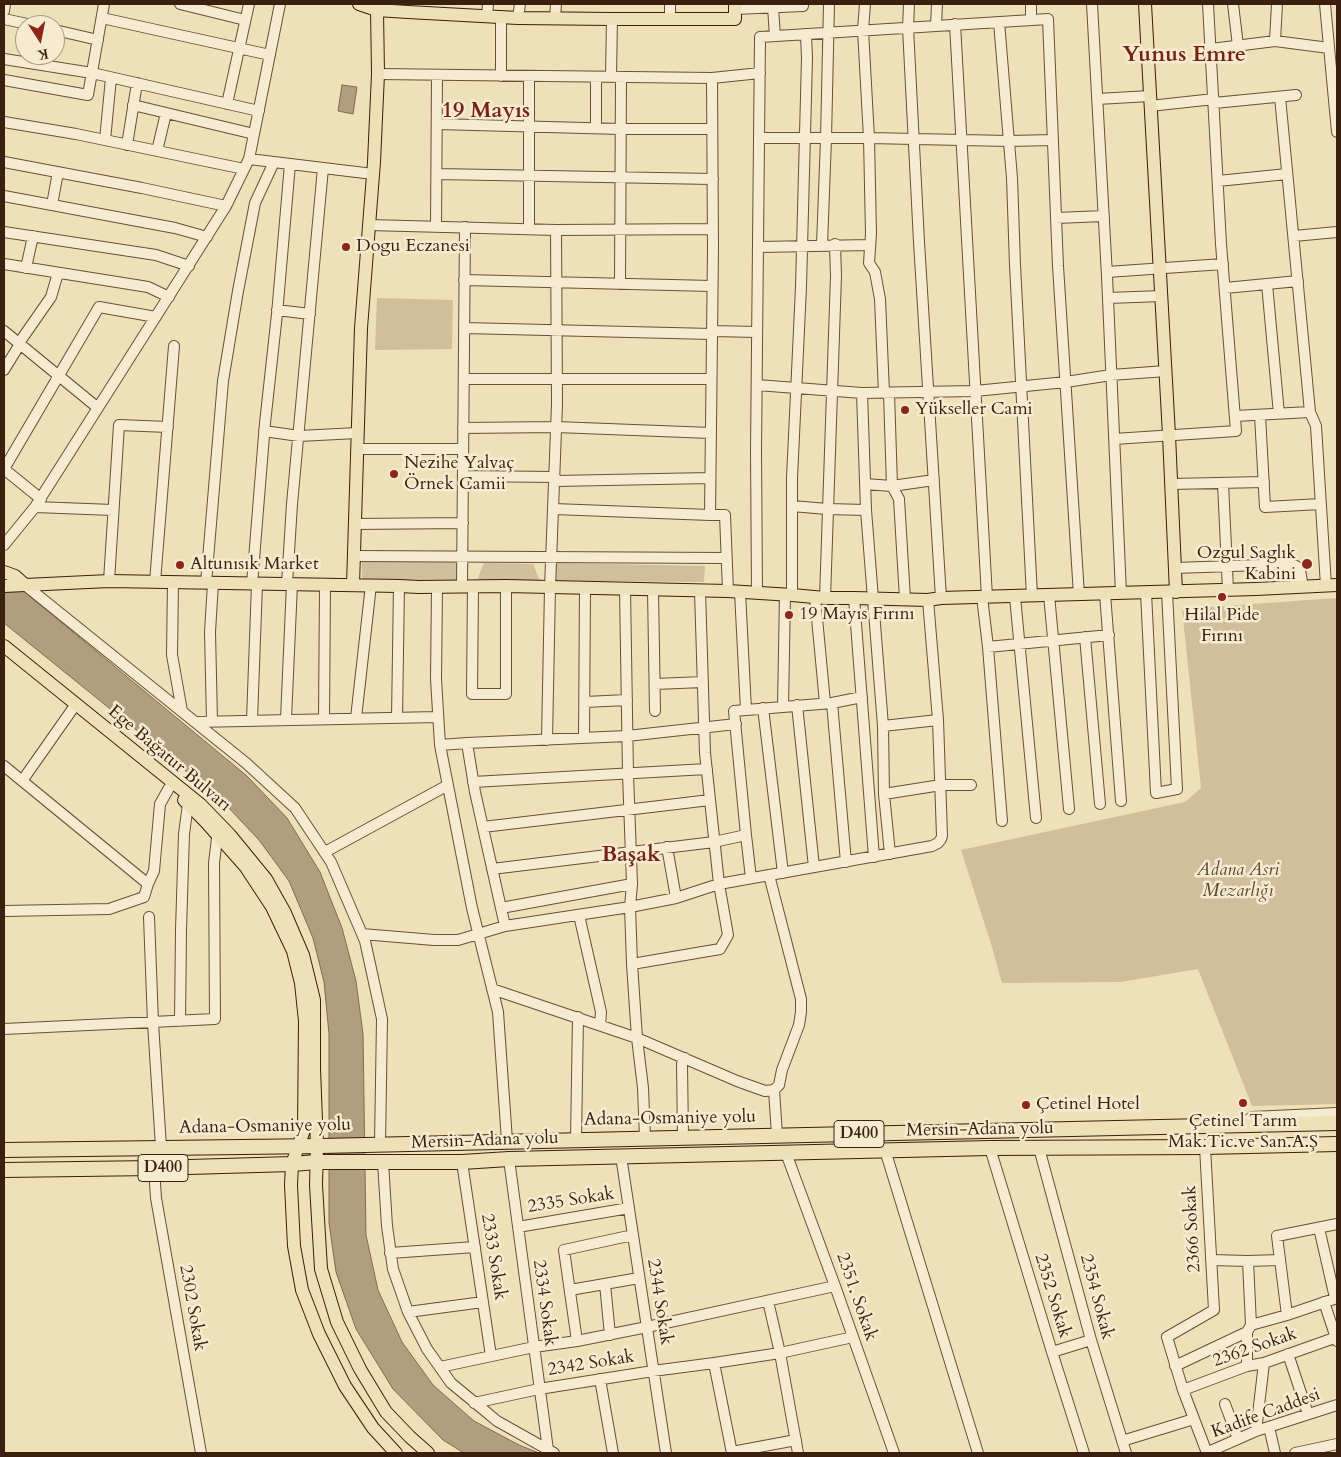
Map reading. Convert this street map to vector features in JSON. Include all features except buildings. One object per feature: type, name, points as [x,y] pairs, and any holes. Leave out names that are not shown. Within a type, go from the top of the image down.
[{"type":"highway","name":"Adana-Osmaniye yolu","points":[[4,1150],[319,1146],[1337,1124]]},
{"type":"highway","name":"Mersin-Adana yolu","points":[[383,1162],[462,1162],[621,1156],[990,1148],[1337,1144]]},
{"type":"highway","name":"Adana-Osmaniye yolu","points":[[4,1170],[383,1162]]},
{"type":"main road","points":[[358,4],[377,7],[488,10],[501,17],[612,19],[735,19],[735,6]]},
{"type":"main road","points":[[1145,4],[1170,435],[1175,568],[1172,592]]},
{"type":"main road","points":[[353,585],[361,328],[373,174],[378,74],[377,7]]},
{"type":"main road","points":[[4,572],[15,576],[25,585]]},
{"type":"main road","points":[[4,586],[109,581],[506,586],[789,594],[820,598],[934,599],[1332,586]]},
{"type":"main road","name":"Ege Bağatur Bulvarı","points":[[4,646],[218,829],[266,879],[285,913],[303,955],[314,1000],[314,1069],[319,1146],[317,1218],[321,1269],[337,1322],[360,1369],[386,1412],[428,1453]]},
{"type":"main road","name":"Ege Bağatur Bulvarı","points":[[4,653],[201,804],[272,907],[293,951],[301,982],[305,1021],[304,1130],[292,1164],[291,1184],[294,1246],[302,1290],[319,1334],[346,1386],[373,1428],[396,1453]]},
{"type":"street","points":[[4,4],[4,11]]},
{"type":"street","points":[[4,80],[88,95],[104,4]]},
{"type":"street","points":[[180,4],[246,20]]},
{"type":"street","points":[[227,104],[249,4]]},
{"type":"street","points":[[4,545],[38,503],[226,206],[249,159],[280,4]]},
{"type":"street","points":[[518,18],[520,4]]},
{"type":"street","points":[[555,18],[556,4]]},
{"type":"street","points":[[670,4],[670,19]]},
{"type":"street","points":[[735,6],[773,7],[803,6],[803,4]]},
{"type":"street","points":[[822,245],[829,4]]},
{"type":"street","points":[[865,4],[863,30],[869,138],[870,263],[875,272],[880,299],[892,486],[899,499],[905,599]]},
{"type":"street","points":[[362,934],[458,940],[505,926],[630,907],[676,898],[719,884],[932,846],[940,841],[942,836],[934,599],[934,480],[908,4]]},
{"type":"street","points":[[936,26],[937,4]]},
{"type":"street","points":[[1030,20],[1031,4]]},
{"type":"street","points":[[1092,4],[1107,272],[1121,593]]},
{"type":"street","points":[[1114,440],[1236,431],[1223,264],[1208,4]]},
{"type":"street","points":[[1233,4],[1238,46]]},
{"type":"street","points":[[1276,41],[1277,4]]},
{"type":"street","points":[[1325,4],[1337,132]]},
{"type":"street","points":[[773,7],[775,36]]},
{"type":"street","points":[[501,17],[501,76]]},
{"type":"street","points":[[102,18],[270,55]]},
{"type":"street","points":[[612,19],[621,129],[620,284]]},
{"type":"street","points":[[757,593],[760,36],[1048,19],[1058,266],[1079,594]]},
{"type":"street","points":[[1000,22],[1009,141],[1032,596]]},
{"type":"street","points":[[955,24],[984,597],[1002,821]]},
{"type":"street","points":[[65,32],[98,40]]},
{"type":"street","points":[[783,707],[802,246],[806,34]]},
{"type":"street","points":[[1210,49],[1276,41],[1329,48]]},
{"type":"street","points":[[4,59],[92,73],[259,111]]},
{"type":"street","points":[[378,74],[712,78],[760,73]]},
{"type":"street","points":[[436,227],[437,75]]},
{"type":"street","points":[[529,76],[529,229]]},
{"type":"street","points":[[596,77],[596,128]]},
{"type":"street","points":[[104,140],[111,78]]},
{"type":"street","points":[[710,515],[712,78]]},
{"type":"street","points":[[127,145],[137,84]]},
{"type":"street","points":[[1097,100],[1214,101],[1296,95]]},
{"type":"street","points":[[1280,97],[1310,412],[1316,426],[1321,504],[1332,586]]},
{"type":"street","points":[[133,105],[254,134]]},
{"type":"street","points":[[157,151],[166,113]]},
{"type":"street","points":[[4,122],[104,140],[244,169]]},
{"type":"street","points":[[437,124],[621,129],[712,129]]},
{"type":"street","points":[[760,138],[869,138],[962,141],[1054,140]]},
{"type":"street","points":[[249,159],[373,174]]},
{"type":"street","points":[[4,162],[226,206]]},
{"type":"street","points":[[212,721],[210,583],[223,381],[255,203],[274,162]]},
{"type":"street","points":[[252,720],[255,584],[264,431],[290,164]]},
{"type":"street","points":[[286,719],[292,504],[324,168]]},
{"type":"street","points":[[52,205],[58,172]]},
{"type":"street","points":[[437,174],[712,179]]},
{"type":"street","points":[[1218,180],[1288,174]]},
{"type":"street","points":[[4,196],[175,228],[207,237]]},
{"type":"street","points":[[1056,218],[1104,216]]},
{"type":"street","points":[[369,225],[556,230],[712,229]]},
{"type":"street","points":[[465,227],[462,558],[467,586],[472,694],[506,694],[506,586]]},
{"type":"street","points":[[547,740],[557,379],[556,230]]},
{"type":"street","points":[[4,232],[156,255],[188,266]]},
{"type":"street","points":[[1294,236],[1337,232]]},
{"type":"street","points":[[26,268],[33,236]]},
{"type":"street","points":[[759,247],[835,244],[870,245]]},
{"type":"street","points":[[835,244],[836,276],[827,510],[820,598],[828,703],[846,862]]},
{"type":"street","points":[[4,264],[148,287],[169,297]]},
{"type":"street","points":[[1107,272],[1223,264]]},
{"type":"street","points":[[4,370],[51,297],[58,273]]},
{"type":"street","points":[[464,280],[712,286]]},
{"type":"street","points":[[1225,288],[1298,281]]},
{"type":"street","points":[[1267,284],[1279,414]]},
{"type":"street","points":[[1108,298],[1162,296]]},
{"type":"street","points":[[113,510],[38,503],[4,469],[99,307],[156,317]]},
{"type":"street","points":[[277,310],[310,314]]},
{"type":"street","points":[[464,328],[758,332]]},
{"type":"street","points":[[4,331],[98,408]]},
{"type":"street","points":[[154,582],[174,346]]},
{"type":"street","points":[[757,385],[862,393],[975,391],[1066,382],[1111,375],[1166,371]]},
{"type":"street","points":[[464,380],[711,379]]},
{"type":"street","points":[[862,393],[866,510],[883,726],[884,794],[890,854]]},
{"type":"street","points":[[1235,416],[1310,412]]},
{"type":"street","points":[[1260,415],[1266,508],[1321,504]]},
{"type":"street","points":[[109,581],[119,424],[168,427]]},
{"type":"street","points":[[464,428],[556,427],[711,433]]},
{"type":"street","points":[[264,431],[299,436],[357,434]]},
{"type":"street","points":[[357,449],[463,449]]},
{"type":"street","points":[[463,476],[555,479],[710,478]]},
{"type":"street","points":[[865,484],[892,486],[934,480]]},
{"type":"street","points":[[1172,484],[1264,482]]},
{"type":"street","points":[[1223,483],[1228,590]]},
{"type":"street","points":[[792,506],[827,510],[866,510]]},
{"type":"street","points":[[554,509],[726,515],[726,558],[734,592],[746,710]]},
{"type":"street","points":[[355,524],[463,523]]},
{"type":"street","points":[[354,556],[726,558]]},
{"type":"street","points":[[1175,568],[1293,564],[1302,573],[1303,587]]},
{"type":"street","points":[[173,582],[172,655],[182,711]]},
{"type":"street","points":[[25,585],[246,763],[296,808],[332,862],[365,941],[382,1019],[380,1144]]},
{"type":"street","points":[[324,719],[325,585]]},
{"type":"street","points":[[356,718],[371,585]]},
{"type":"street","points":[[397,718],[399,586]]},
{"type":"street","points":[[437,586],[436,679],[440,745],[472,908],[498,1012],[508,1141]]},
{"type":"street","points":[[584,738],[585,589]]},
{"type":"street","points":[[625,589],[632,964],[637,1038],[643,1088],[645,1138]]},
{"type":"street","points":[[653,590],[655,711]]},
{"type":"street","points":[[632,964],[720,949],[728,935],[719,884],[707,769],[700,591]]},
{"type":"street","points":[[1146,592],[1156,793],[1177,789],[1172,592]]},
{"type":"street","points":[[1106,594],[1121,801]]},
{"type":"street","points":[[1015,596],[1036,818]]},
{"type":"street","points":[[1049,596],[1069,810]]},
{"type":"street","points":[[854,598],[874,857]]},
{"type":"street","points":[[988,647],[1108,635]]},
{"type":"street","points":[[1085,637],[1100,804]]},
{"type":"street","points":[[655,684],[703,682]]},
{"type":"street","points":[[751,878],[734,711],[828,703],[862,697]]},
{"type":"street","points":[[585,702],[627,700]]},
{"type":"street","points":[[796,706],[814,867]]},
{"type":"street","points":[[22,781],[74,707]]},
{"type":"street","points":[[763,708],[783,873]]},
{"type":"street","points":[[195,722],[438,717]]},
{"type":"street","points":[[883,726],[938,720]]},
{"type":"street","points":[[440,745],[627,736],[736,724]]},
{"type":"street","points":[[467,744],[473,782],[505,926]]},
{"type":"street","points":[[4,766],[148,884]]},
{"type":"street","points":[[473,782],[707,769]]},
{"type":"street","points":[[324,852],[448,785]]},
{"type":"street","points":[[884,794],[941,786],[971,785]]},
{"type":"street","points":[[4,911],[109,909],[144,897],[154,870],[160,804],[169,788]]},
{"type":"street","points":[[483,827],[710,800]]},
{"type":"street","points":[[180,1021],[180,930],[184,834],[188,804]]},
{"type":"street","points":[[4,1029],[215,1020],[214,862],[218,829]]},
{"type":"street","points":[[492,869],[714,842],[746,835]]},
{"type":"street","points":[[667,847],[676,898]]},
{"type":"street","points":[[492,989],[637,1038],[737,1081],[765,1091],[774,1090],[779,1085],[782,1070],[799,1025],[801,999],[769,875]]},
{"type":"street","points":[[501,908],[632,884]]},
{"type":"street","points":[[579,915],[601,1012],[600,1025]]},
{"type":"street","points":[[149,917],[160,1148]]},
{"type":"street","points":[[576,1140],[578,1017]]},
{"type":"street","points":[[683,1138],[681,1076],[684,1058]]},
{"type":"street","points":[[774,1090],[777,1135]]},
{"type":"street","points":[[1241,1125],[1252,1117],[1337,1113]]},
{"type":"street","name":"2366 Sokak","points":[[1176,1366],[1167,1337],[1214,1310],[1205,1147]]},
{"type":"street","name":"2352 Sokak","points":[[990,1148],[1084,1453]]},
{"type":"street","name":"2354 Sokak","points":[[1039,1148],[1091,1340],[1126,1453]]},
{"type":"street","points":[[885,1150],[978,1453]]},
{"type":"street","name":"2351. Sokak","points":[[786,1153],[894,1453]]},
{"type":"street","name":"2344 Sokak","points":[[621,1156],[666,1453]]},
{"type":"street","name":"2334 Sokak","points":[[509,1159],[539,1389],[551,1452]]},
{"type":"street","points":[[383,1162],[387,1226],[393,1269],[408,1312],[427,1349],[451,1384],[497,1421],[551,1452]]},
{"type":"street","name":"2333 Sokak","points":[[462,1162],[491,1356]]},
{"type":"street","name":"2302 Sokak","points":[[154,1168],[156,1198],[201,1453]]},
{"type":"street","name":"2335 Sokak","points":[[518,1227],[629,1208]]},
{"type":"street","points":[[1287,1315],[1277,1236],[1337,1224]]},
{"type":"street","points":[[1207,1453],[1182,1390],[1176,1366],[1249,1328],[1336,1298],[1319,1228]]},
{"type":"street","points":[[576,1341],[564,1250],[633,1235]]},
{"type":"street","points":[[390,1253],[475,1247]]},
{"type":"street","points":[[1211,1260],[1280,1260]]},
{"type":"street","points":[[1247,1366],[1249,1328],[1248,1261]]},
{"type":"street","points":[[570,1290],[639,1278]]},
{"type":"street","points":[[605,1284],[610,1335]]},
{"type":"street","points":[[440,1367],[534,1346],[610,1335],[835,1286]]},
{"type":"street","points":[[768,1301],[780,1352],[798,1453]]},
{"type":"street","points":[[408,1312],[483,1302]]},
{"type":"street","points":[[1324,1302],[1337,1338]]},
{"type":"street","name":"2342 Sokak","points":[[474,1403],[539,1389],[714,1363],[852,1337]]},
{"type":"street","name":"2362 Sokak","points":[[1182,1390],[1247,1366],[1264,1363],[1337,1338]]},
{"type":"street","points":[[1052,1352],[1091,1340]]},
{"type":"street","points":[[1288,1354],[1308,1414]]},
{"type":"street","points":[[714,1363],[732,1452],[796,1440]]},
{"type":"street","points":[[1256,1431],[1264,1363]]},
{"type":"street","points":[[600,1379],[614,1453]]},
{"type":"street","points":[[1226,1404],[1238,1438]]},
{"type":"street","name":"Kadife Caddesi","points":[[1207,1453],[1256,1431],[1337,1405]]},
{"type":"street","points":[[1122,1441],[1194,1419]]},
{"type":"street","points":[[1269,1427],[1275,1453]]},
{"type":"street","points":[[1295,1453],[1337,1444]]},
{"type":"green space","points":[[377,298],[453,300],[452,349],[375,350]]},
{"type":"green space","points":[[362,561],[459,562],[459,581],[362,580]]},
{"type":"green space","points":[[484,563],[533,564],[540,581],[477,580]]},
{"type":"green space","points":[[556,563],[705,566],[704,582],[556,581]]},
{"type":"green space","name":"Adana Asri Mezarlığı","points":[[1337,598],[1337,1104],[1252,1106],[1198,969],[1121,982],[1002,983],[961,850],[1185,802],[1201,788],[1182,609]]},
{"type":"shaded area","points":[[342,85],[357,87],[353,114],[338,111]]},
{"type":"shaded area","points":[[4,575],[247,776],[287,818],[320,872],[342,928],[356,981],[363,1034],[366,1235],[378,1290],[402,1342],[433,1385],[474,1421],[519,1445],[539,1453],[464,1453],[443,1440],[393,1389],[356,1329],[336,1272],[329,1223],[329,1034],[324,982],[313,938],[289,881],[259,840],[226,805],[4,623]]},
{"type":"place","name":"Dogu Eczanesi","points":[[346,247]]},
{"type":"place","name":"Yükseller Cami","points":[[905,410]]},
{"type":"place","name":"Nezihe Yalvaç Örnek Camii","points":[[394,474]]},
{"type":"place","name":"Ozgul Saglık Kabini","points":[[1307,564]]},
{"type":"place","name":"Altunısık Market","points":[[180,565]]},
{"type":"place","name":"Hilal Pide Fırını","points":[[1222,597]]},
{"type":"place","name":"19 Mayıs Fırını","points":[[789,615]]},
{"type":"place","name":"Çetinel Tarım Mak.Tic.ve San.A.Ş","points":[[1243,1103]]},
{"type":"place","name":"Çetinel Hotel","points":[[1026,1105]]},
{"type":"district","name":"Yunus Emre","points":[[1184,56]]},
{"type":"district","name":"19 Mayıs","points":[[486,112]]},
{"type":"district","name":"Başak","points":[[631,856]]}]
